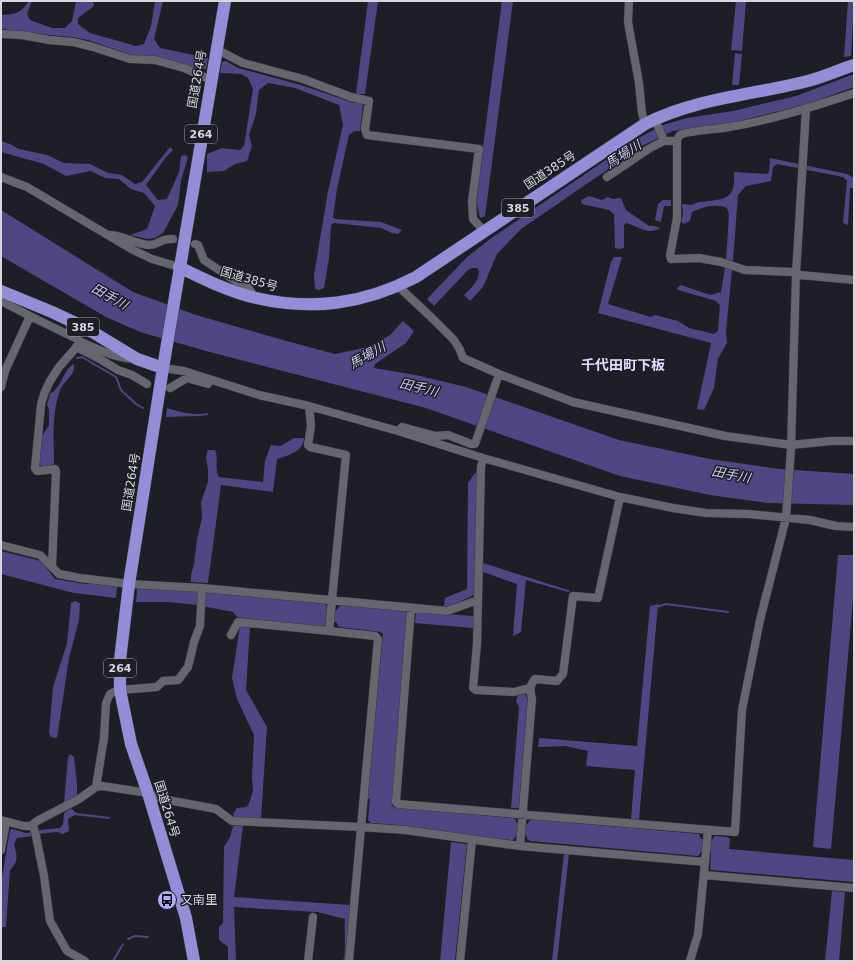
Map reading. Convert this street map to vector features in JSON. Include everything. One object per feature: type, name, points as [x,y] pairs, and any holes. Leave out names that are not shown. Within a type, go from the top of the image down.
[{"type":"highway","name":"国道264号","points":[[194,961],[186,918],[148,793],[131,744],[120,690],[120,660],[129,584],[163,362],[225,1]]},
{"type":"highway","name":"国道385号","points":[[179,267],[211,282],[255,298],[283,303],[318,305],[353,301],[372,296],[416,277],[484,231],[653,123],[682,108],[808,80],[854,65]]},
{"type":"highway","name":"385","points":[[1,291],[86,328],[137,359],[163,362]]},
{"type":"street","points":[[629,1],[628,22],[639,83],[642,113],[653,123],[663,140]]},
{"type":"street","points":[[1,34],[22,35],[49,40],[74,42],[130,59],[155,60],[184,68],[211,80]]},
{"type":"street","points":[[216,49],[243,63],[303,79],[351,97],[369,100],[364,129],[367,135],[479,149],[472,201],[473,219],[484,231]]},
{"type":"street","points":[[854,93],[806,109],[730,127],[680,135],[677,141],[677,218],[670,255],[671,259],[699,258],[721,262],[745,270],[793,272],[796,274],[854,280]]},
{"type":"street","points":[[411,608],[396,802],[398,804],[522,818],[707,834],[735,832],[742,710],[760,620],[786,515],[791,447],[796,274],[806,109]]},
{"type":"street","points":[[607,177],[663,140],[677,141]]},
{"type":"street","points":[[1,177],[27,187],[120,243],[152,259],[179,267]]},
{"type":"street","points":[[108,235],[116,235],[149,245],[157,244],[164,240],[173,239]]},
{"type":"street","points":[[194,244],[198,245],[204,260],[237,282],[248,287],[255,298]]},
{"type":"street","points":[[398,286],[454,340],[460,350],[462,358],[499,377],[573,402],[725,436],[791,447],[831,441],[854,441]]},
{"type":"street","points":[[1,301],[77,339],[78,345],[98,358],[118,370],[132,375],[147,384]]},
{"type":"street","points":[[1,387],[5,371],[30,316]]},
{"type":"street","points":[[78,345],[126,359],[137,359]]},
{"type":"street","points":[[52,566],[56,471],[55,469],[37,471],[35,468],[40,405],[50,381],[59,367],[78,345]]},
{"type":"street","points":[[163,362],[184,371],[234,388],[309,406],[398,431],[483,458],[620,497],[706,513],[786,515],[836,526],[854,527]]},
{"type":"street","points":[[398,431],[402,427],[436,436],[448,435],[471,444],[476,444],[499,377]]},
{"type":"street","points":[[170,388],[187,378],[219,388],[234,388]]},
{"type":"street","points":[[309,406],[311,426],[308,445],[310,447],[346,455],[330,628]]},
{"type":"street","points":[[483,458],[477,644],[473,688],[476,690],[514,692],[530,688]]},
{"type":"street","points":[[520,842],[532,699],[530,688],[531,683],[535,679],[557,681],[563,674],[574,596],[598,598],[620,497]]},
{"type":"street","points":[[1,545],[40,555],[59,574],[129,584],[332,604],[447,611],[478,600]]},
{"type":"street","points":[[96,787],[104,738],[106,704],[110,694],[120,690],[157,686],[163,682],[178,680],[188,667],[194,642],[200,626],[202,590]]},
{"type":"street","points":[[231,635],[238,622],[330,628],[375,636],[378,639],[349,961]]},
{"type":"street","points":[[1,850],[3,821],[24,826],[31,826],[37,821],[79,799],[96,787],[102,786],[148,793],[157,798],[216,809],[232,821],[406,830],[472,840],[520,842],[705,862]]},
{"type":"street","points":[[31,826],[34,829],[36,836],[44,876],[50,921],[67,951],[85,961]]},
{"type":"street","points":[[690,961],[698,934],[707,834]]},
{"type":"street","points":[[460,961],[472,840]]},
{"type":"street","points":[[704,875],[854,888]]},
{"type":"street","points":[[308,961],[313,917]]},
{"type":"water","points":[[29,1],[32,1],[27,14],[30,20],[52,28],[65,28],[72,21],[76,1],[93,1],[94,6],[78,18],[78,24],[90,33],[136,46],[144,44],[151,26],[155,1],[163,1],[154,39],[160,48],[208,58],[206,69],[199,69],[156,56],[134,56],[88,40],[1,29],[1,15],[20,11]]},
{"type":"water","points":[[368,1],[378,1],[365,94],[356,94]]},
{"type":"water","points":[[502,1],[513,1],[485,216],[480,218],[476,200]]},
{"type":"water","points":[[736,1],[746,1],[742,51],[731,50]]},
{"type":"water","points":[[848,1],[854,1],[851,56],[844,57]]},
{"type":"water","points":[[735,53],[742,54],[739,85],[732,85]]},
{"type":"water","points":[[226,61],[238,68],[301,85],[354,103],[359,102],[363,104],[360,131],[354,131],[349,135],[337,189],[333,217],[335,219],[381,222],[402,230],[398,234],[381,228],[334,223],[331,225],[329,258],[324,288],[319,290],[315,289],[314,275],[328,191],[343,125],[339,105],[295,88],[268,83],[259,90],[256,114],[249,135],[252,146],[247,161],[235,164],[224,171],[207,172],[207,154],[222,148],[240,150],[244,146],[253,89],[248,78],[241,74],[220,73],[222,62]]},
{"type":"water","name":"馬場川","points":[[854,74],[854,87],[808,104],[731,123],[673,131],[642,146],[521,229],[497,254],[483,287],[470,301],[464,295],[478,278],[479,271],[477,268],[468,270],[434,306],[427,299],[467,257],[493,237],[635,140],[663,125],[687,118],[733,111],[796,96]]},
{"type":"water","points":[[1,141],[19,149],[47,155],[64,163],[90,164],[108,173],[122,175],[135,184],[142,182],[170,147],[173,150],[166,157],[146,185],[158,200],[167,199],[179,172],[181,156],[185,155],[188,157],[181,181],[178,205],[163,233],[155,238],[147,239],[130,235],[147,229],[155,206],[144,193],[131,189],[119,179],[105,178],[91,171],[66,176],[44,164],[1,152]]},
{"type":"water","points":[[770,158],[847,174],[854,178],[854,188],[850,188],[848,225],[843,223],[847,181],[843,177],[777,164],[773,167],[771,181],[746,186],[738,195],[733,261],[726,260],[729,214],[727,208],[710,206],[700,209],[692,212],[690,221],[684,224],[681,222],[683,214],[682,204],[691,205],[727,197],[733,188],[734,172],[767,174],[769,172]]},
{"type":"water","points":[[589,196],[602,200],[608,197],[613,199],[621,198],[626,210],[649,226],[660,228],[647,231],[626,223],[624,225],[624,248],[615,248],[614,214],[609,210],[582,204],[581,200]]},
{"type":"water","points":[[663,200],[671,200],[671,206],[664,206],[661,222],[655,220],[658,204]]},
{"type":"water","points":[[1,210],[133,292],[196,315],[335,354],[368,347],[390,335],[403,321],[414,331],[406,343],[375,364],[374,368],[416,375],[466,387],[619,440],[710,459],[780,469],[854,474],[854,505],[767,503],[710,495],[620,476],[426,408],[206,351],[140,332],[106,317],[1,256]]},
{"type":"water","points":[[614,257],[622,257],[608,304],[651,317],[655,315],[678,321],[689,328],[714,334],[718,331],[720,305],[716,301],[678,290],[677,288],[681,285],[710,295],[721,292],[725,267],[732,270],[726,332],[727,343],[718,359],[714,388],[704,410],[697,409],[711,343],[598,313],[611,262]]},
{"type":"water","points":[[74,364],[72,374],[61,388],[54,416],[54,464],[43,467],[39,464],[42,436],[49,425],[49,410],[47,405],[50,394],[57,388],[68,369]]},
{"type":"water","points":[[167,408],[193,414],[208,413],[208,415],[166,417]]},
{"type":"water","points":[[294,438],[304,438],[303,443],[295,452],[277,459],[273,492],[221,485],[208,583],[191,582],[197,539],[202,518],[201,502],[208,482],[206,456],[208,450],[215,450],[219,477],[263,482],[265,461],[271,445],[281,446]]},
{"type":"water","points":[[478,472],[474,595],[448,607],[444,606],[445,598],[467,589],[468,483],[475,473]]},
{"type":"water","points":[[1,551],[41,561],[55,579],[117,587],[116,598],[74,593],[1,574]]},
{"type":"water","points":[[838,555],[854,555],[854,588],[831,849],[813,847]]},
{"type":"water","points":[[483,563],[571,591],[568,592],[526,580],[521,632],[513,636],[517,584],[483,572]]},
{"type":"water","points":[[137,589],[178,590],[316,602],[325,604],[327,609],[337,610],[340,605],[349,605],[404,611],[407,613],[393,807],[514,818],[516,823],[528,824],[532,819],[699,834],[701,839],[712,840],[715,836],[727,837],[730,839],[729,849],[854,860],[854,882],[711,870],[711,852],[700,852],[698,856],[530,841],[527,839],[527,836],[516,835],[513,840],[407,826],[371,823],[368,820],[370,799],[367,798],[383,634],[381,632],[339,627],[336,622],[326,621],[326,624],[323,626],[313,626],[237,617],[233,612],[197,605],[167,602],[136,602]]},
{"type":"water","points":[[75,601],[80,603],[79,620],[69,658],[57,738],[51,737],[49,733],[53,687],[67,643],[71,603]]},
{"type":"water","points":[[658,604],[639,820],[631,819],[635,770],[586,766],[588,751],[565,746],[538,747],[539,738],[637,746],[650,606]]},
{"type":"water","points":[[416,612],[473,616],[473,628],[415,623]]},
{"type":"water","points":[[240,626],[250,627],[246,690],[267,727],[261,819],[235,818],[233,814],[237,808],[247,807],[253,791],[252,777],[254,735],[237,699],[232,678]]},
{"type":"water","points":[[525,693],[528,702],[519,808],[511,808],[519,707],[516,701],[518,695]]},
{"type":"water","points":[[70,754],[74,757],[77,796],[64,803],[68,757]]},
{"type":"water","points":[[71,808],[76,813],[110,817],[109,819],[75,815],[68,819],[69,831],[63,834],[57,832],[39,834],[39,830],[60,828],[63,824],[64,813]]},
{"type":"water","points":[[233,826],[243,826],[234,897],[350,905],[347,961],[341,961],[344,959],[345,954],[345,919],[317,912],[234,907],[236,961],[228,961],[228,947],[219,940],[219,927],[223,923],[224,847],[230,837]]},
{"type":"water","points":[[12,829],[26,833],[33,832],[33,836],[17,838],[14,844],[16,861],[10,870],[6,927],[1,927],[1,883],[10,830]]},
{"type":"water","points":[[451,842],[467,844],[455,961],[440,961]]},
{"type":"water","points":[[564,853],[569,854],[557,961],[552,961]]},
{"type":"water","points":[[832,891],[845,892],[839,961],[825,961]]},
{"type":"waterway","points":[[77,358],[82,357],[116,377],[121,390],[136,404],[143,408]]},
{"type":"waterway","points":[[656,607],[666,604],[728,612]]},
{"type":"waterway","points":[[128,939],[135,936],[148,937]]},
{"type":"waterway","points":[[113,961],[123,944]]},
{"type":"place","name":"又南里","points":[[167,900]]},
{"type":"district","name":"千代田町下板","points":[[623,365]]},
{"type":"water label","name":"田手川","points":[[110,296]]},
{"type":"water label","name":"田手川","points":[[419,387]]},
{"type":"water label","name":"田手川","points":[[731,474]]}]
